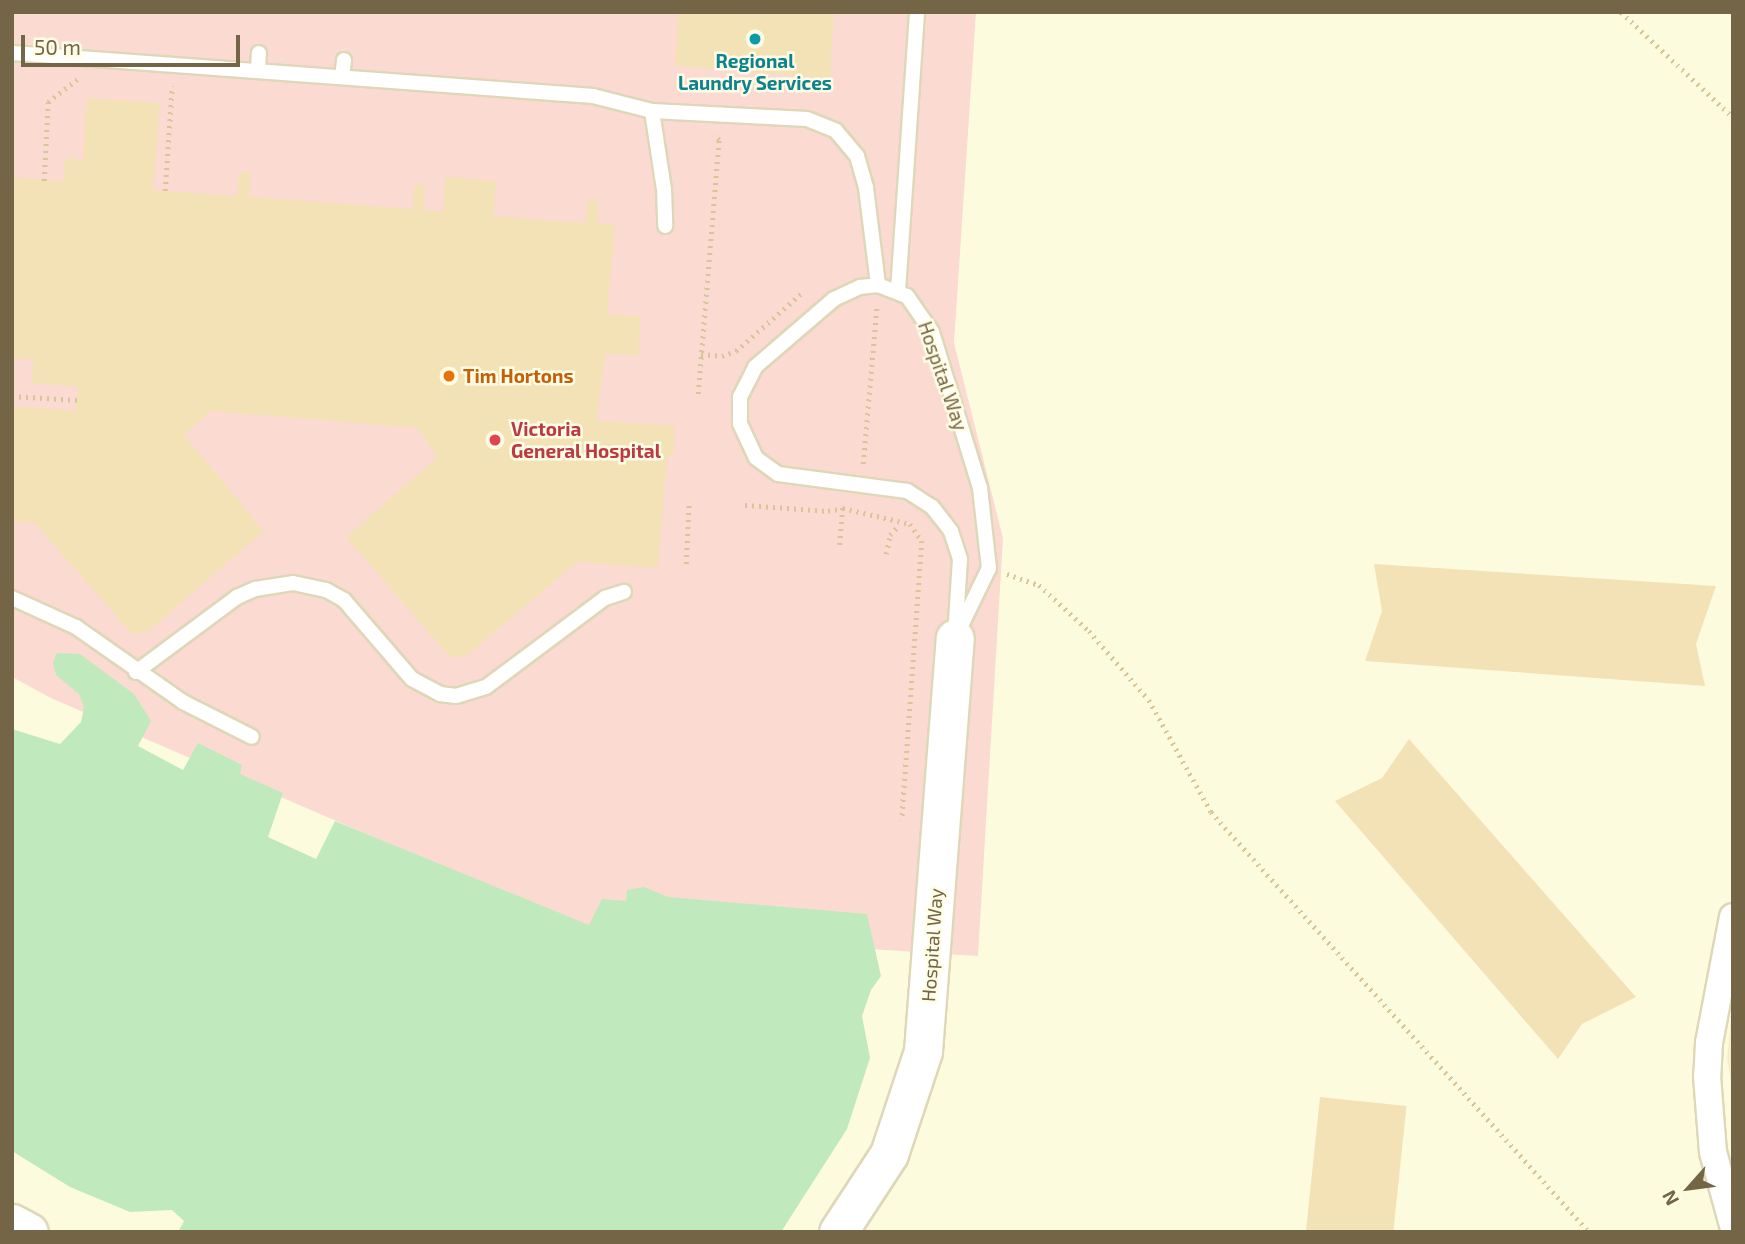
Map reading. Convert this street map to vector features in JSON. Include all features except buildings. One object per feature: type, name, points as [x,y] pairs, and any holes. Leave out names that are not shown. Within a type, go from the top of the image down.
[{"type":"street","name":"Hospital Way","points":[[838,1232],[889,1154],[923,1051],[955,638]]},
{"type":"street","points":[[1733,917],[1709,1043],[1707,1076],[1713,1152],[1733,1225]]},
{"type":"street","points":[[12,1223],[29,1232]]},
{"type":"lane","points":[[898,291],[917,12]]},
{"type":"lane","points":[[91,58],[92,41]]},
{"type":"lane","points":[[174,64],[176,47]]},
{"type":"lane","points":[[12,53],[593,96],[652,111],[807,119],[836,131],[858,156],[863,171],[878,285]]},
{"type":"lane","points":[[258,70],[259,53]]},
{"type":"lane","points":[[342,77],[344,60]]},
{"type":"lane","points":[[424,83],[425,66]]},
{"type":"lane","points":[[652,111],[664,189],[665,226]]},
{"type":"lane","name":"Hospital Way","points":[[878,285],[898,291],[917,306],[932,332],[980,488],[989,568],[955,638],[960,559],[951,531],[920,498],[907,491],[790,478],[766,467],[741,432],[740,397],[755,367],[822,308],[846,292],[878,285]]},
{"type":"lane","points":[[135,672],[237,597],[264,587],[293,583],[327,590],[344,600],[412,680],[432,692],[456,696],[486,687],[605,598],[624,592]]},
{"type":"lane","points":[[12,598],[76,627],[135,672],[252,737]]},
{"type":"path","points":[[1621,12],[1733,117]]},
{"type":"path","points":[[44,181],[48,102],[77,78]]},
{"type":"path","points":[[165,191],[172,85]]},
{"type":"path","points":[[698,394],[719,140],[706,126]]},
{"type":"path","points":[[867,486],[878,285]]},
{"type":"path","points":[[701,354],[722,356],[736,351],[804,291]]},
{"type":"path","points":[[12,396],[77,400]]},
{"type":"path","points":[[685,564],[689,501]]},
{"type":"path","points":[[745,505],[828,511],[843,508],[916,529],[922,541],[902,820]]},
{"type":"path","points":[[840,545],[843,508]]},
{"type":"path","points":[[886,554],[890,535],[900,524]]},
{"type":"path","points":[[989,568],[1039,584],[1089,631],[1149,700],[1211,812],[1589,1232]]},
{"type":"shaded area","name":"Victoria General Hospital","points":[[12,12],[976,12],[954,343],[1003,538],[978,956],[592,931],[53,699],[12,677]]},
{"type":"shaded area","points":[[1733,998],[1733,1094],[1727,1059]]},
{"type":"green space","points":[[57,653],[80,654],[134,694],[151,721],[138,746],[183,770],[198,743],[242,765],[240,774],[283,793],[268,837],[316,859],[335,821],[589,925],[602,899],[626,901],[627,890],[644,887],[668,897],[867,914],[881,976],[871,990],[862,1016],[870,1058],[847,1129],[781,1232],[178,1232],[184,1221],[172,1210],[130,1212],[70,1187],[12,1151],[12,729],[60,744],[81,722],[84,707],[79,694],[56,675],[53,663]]},
{"type":"place","name":"Regional Laundry Services","points":[[755,39]]},
{"type":"place","name":"Tim Hortons","points":[[449,376]]},
{"type":"place","name":"Victoria General Hospital","points":[[495,440]]}]
